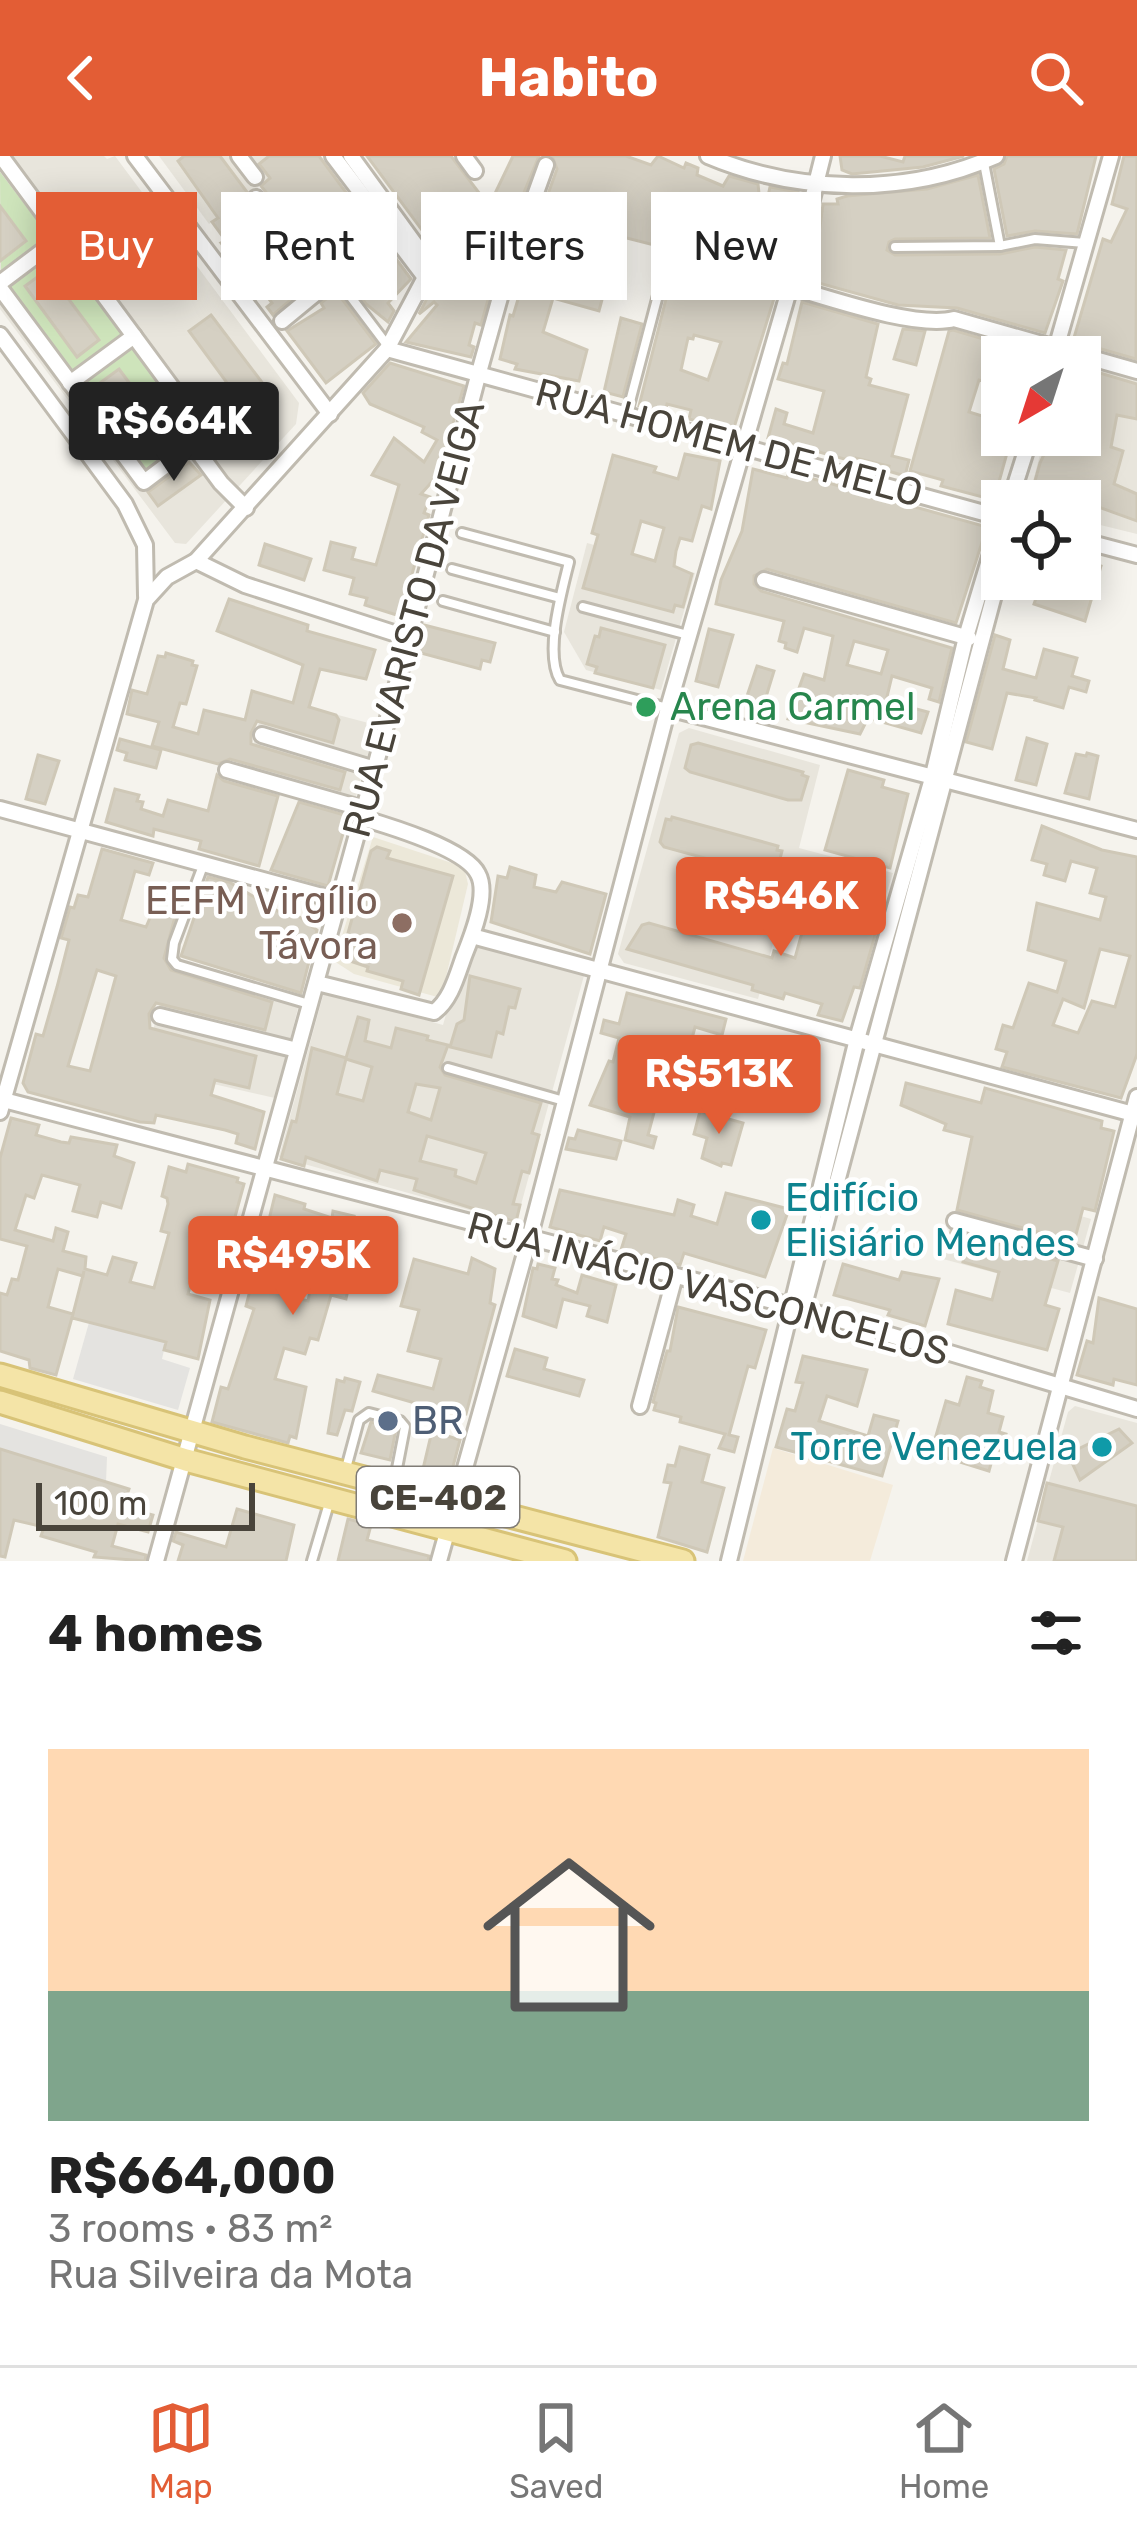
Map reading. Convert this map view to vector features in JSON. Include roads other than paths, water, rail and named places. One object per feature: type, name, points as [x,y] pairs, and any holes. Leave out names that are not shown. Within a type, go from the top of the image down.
[{"type":"main road","name":"CE-402","points":[[0,1375],[194,1433],[682,1561]]},
{"type":"main road","name":"CE-402","points":[[0,1402],[186,1460],[565,1561]]},
{"type":"main road","points":[[111,1436],[117,1411]]},
{"type":"street","points":[[1,156],[36,203]]},
{"type":"street","points":[[136,156],[331,414]]},
{"type":"street","points":[[239,156],[255,177]]},
{"type":"street","points":[[332,156],[364,192]]},
{"type":"street","points":[[464,156],[475,171]]},
{"type":"street","points":[[708,156],[839,188],[941,176],[990,159]]},
{"type":"street","points":[[813,192],[823,156]]},
{"type":"street","points":[[1060,336],[1111,156]]},
{"type":"street","points":[[354,157],[374,192]]},
{"type":"street","name":"RUA EVARISTO DA VEIGA","points":[[156,1561],[506,276],[547,165]]},
{"type":"street","points":[[146,599],[167,577],[196,561],[387,348],[428,271],[397,231]]},
{"type":"street","points":[[36,257],[0,286],[144,482],[207,435],[107,300]]},
{"type":"street","points":[[821,296],[940,323],[954,319],[1004,336]]},
{"type":"street","points":[[282,321],[308,300]]},
{"type":"street","points":[[439,1561],[598,968],[640,849],[668,708],[786,300]]},
{"type":"street","points":[[0,334],[125,504],[145,545],[146,599],[1,1104]]},
{"type":"street","points":[[70,382],[134,336]]},
{"type":"street","name":"RUA HOMEM DE MELO","points":[[387,348],[981,511]]},
{"type":"street","points":[[1101,363],[1137,371]]},
{"type":"street","points":[[193,445],[246,508]]},
{"type":"street","points":[[1101,546],[1137,555]]},
{"type":"street","points":[[196,561],[245,585],[409,638]]},
{"type":"street","points":[[764,580],[973,639]]},
{"type":"street","points":[[729,1561],[865,1040],[940,776],[982,600]]},
{"type":"street","points":[[973,639],[988,600]]},
{"type":"street","points":[[668,708],[1137,830]]},
{"type":"street","points":[[262,735],[375,769]]},
{"type":"street","points":[[227,770],[363,813],[452,853],[477,871],[481,883],[472,936],[446,1001],[434,1012],[317,983]]},
{"type":"street","points":[[0,809],[338,900]]},
{"type":"street","points":[[472,936],[1135,1114]]},
{"type":"street","points":[[160,1016],[297,1050]]},
{"type":"street","points":[[1014,1561],[1137,1097]]},
{"type":"street","name":"RUA INÁCIO VASCONCELOS","points":[[1,1104],[796,1308],[1137,1408]]},
{"type":"street","points":[[955,1221],[1095,1259]]},
{"type":"street","points":[[640,1406],[675,1276]]},
{"type":"lane","points":[[990,159],[1000,246]]},
{"type":"lane","points":[[895,247],[1000,246],[1035,238],[1086,243]]},
{"type":"lane","points":[[352,300],[387,348]]},
{"type":"lane","points":[[627,415],[658,300]]},
{"type":"lane","points":[[462,532],[569,562],[555,632],[555,673],[560,680],[668,708]]},
{"type":"lane","points":[[452,569],[560,598]]},
{"type":"lane","points":[[443,601],[555,632]]},
{"type":"lane","points":[[583,607],[689,636]]},
{"type":"lane","points":[[203,863],[172,959],[177,965],[310,1004]]},
{"type":"lane","points":[[448,1068],[564,1101]]},
{"type":"lane","points":[[345,1473],[364,1414],[400,1421],[407,1433],[393,1486]]},
{"type":"lane","points":[[312,1561],[330,1498]]},
{"type":"place","name":"Arena Carmel","points":[[646,707]]},
{"type":"place","name":"EEFM Virgílio Távora","points":[[402,923]]},
{"type":"place","name":"Edifício Elisiário Mendes","points":[[761,1220]]},
{"type":"place","name":"BR","points":[[388,1421]]},
{"type":"place","name":"Torre Venezuela","points":[[1102,1447]]}]
